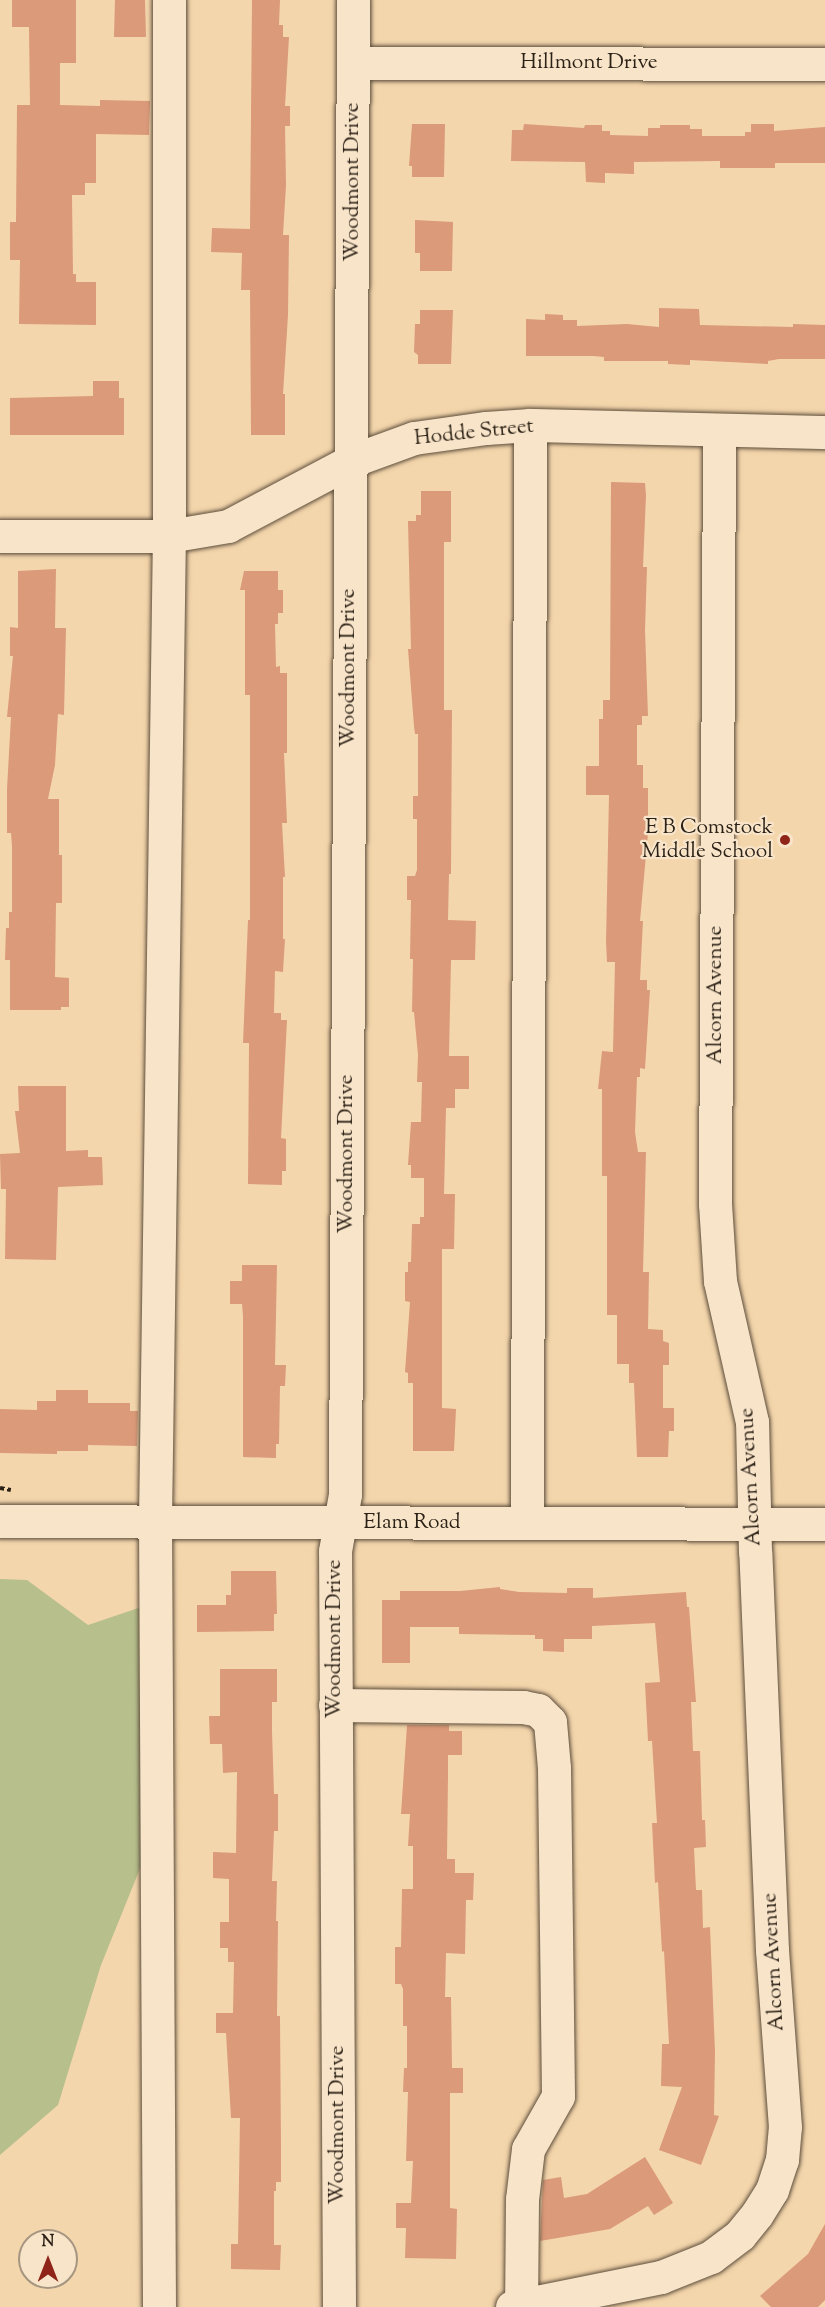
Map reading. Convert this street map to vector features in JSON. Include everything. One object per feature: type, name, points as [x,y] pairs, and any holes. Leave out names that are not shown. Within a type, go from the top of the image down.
[{"type":"street","points":[[159,2307],[155,1521],[169,536],[169,0]]},
{"type":"street","name":"Woodmont Drive","points":[[339,2307],[335,1551],[345,1494],[353,0]]},
{"type":"street","name":"Hillmont Drive","points":[[354,63],[825,64]]},
{"type":"street","points":[[527,1523],[530,425]]},
{"type":"street","name":"Hodde Street","points":[[0,536],[169,536],[228,526],[351,461],[414,438],[486,428],[530,425],[825,432]]},
{"type":"street","name":"Alcorn Avenue","points":[[512,2307],[661,2277],[711,2258],[740,2235],[757,2214],[772,2190],[782,2160],[785,2127],[772,1950],[752,1422],[720,1281],[715,1204],[719,431]]},
{"type":"street","name":"Elam Road","points":[[0,1521],[825,1524]]},
{"type":"street","points":[[335,1705],[523,1707],[538,1710],[550,1722],[554,1768],[558,2096],[528,2149],[522,2199],[521,2307]]},
{"type":"green space","points":[[0,1579],[27,1580],[88,1625],[168,1598],[150,1844],[101,1965],[58,2105],[0,2155]]},
{"type":"building","points":[[12,0],[76,0],[76,63],[60,63],[60,105],[100,106],[100,100],[150,101],[149,135],[96,134],[96,183],[85,183],[85,195],[72,195],[73,274],[76,274],[76,282],[96,282],[96,325],[19,324],[20,260],[10,260],[10,222],[16,222],[17,105],[30,105],[29,27],[12,27]]},
{"type":"building","points":[[115,0],[145,0],[146,37],[114,37]]},
{"type":"building","points":[[252,0],[280,0],[279,25],[283,25],[283,37],[289,37],[285,106],[290,106],[290,126],[285,126],[286,185],[283,235],[289,235],[288,315],[283,394],[285,394],[285,435],[251,435],[250,290],[241,290],[242,253],[211,252],[212,228],[250,229]]},
{"type":"building","points":[[412,124],[445,124],[444,177],[412,177],[412,166],[409,166]]},
{"type":"building","points":[[524,124],[584,128],[585,125],[602,125],[602,131],[610,131],[610,135],[648,136],[648,128],[660,128],[660,125],[690,125],[690,129],[702,129],[702,136],[745,136],[745,132],[751,132],[751,124],[774,124],[774,131],[825,127],[825,163],[775,163],[775,168],[720,168],[720,161],[634,162],[634,174],[605,173],[605,183],[586,182],[585,162],[511,161],[512,130],[523,130]]},
{"type":"building","points":[[415,220],[453,222],[452,271],[420,271],[420,253],[415,253]]},
{"type":"building","points":[[659,308],[699,309],[700,325],[793,327],[793,324],[825,325],[825,359],[779,359],[768,361],[768,364],[690,360],[690,365],[668,364],[668,361],[604,361],[604,357],[593,356],[526,356],[526,319],[545,320],[545,314],[563,315],[563,320],[577,320],[577,326],[627,324],[659,327]]},
{"type":"building","points":[[420,310],[453,310],[451,364],[418,364],[418,355],[414,352],[415,324],[420,324]]},
{"type":"building","points":[[93,381],[119,381],[119,398],[124,398],[124,435],[10,435],[10,398],[93,396]]},
{"type":"building","points":[[611,482],[645,483],[646,495],[643,567],[647,567],[645,630],[648,716],[642,716],[642,725],[637,725],[637,765],[643,765],[643,788],[648,788],[648,833],[640,921],[643,921],[640,980],[647,980],[647,990],[650,990],[645,1069],[640,1068],[640,1077],[637,1077],[635,1132],[638,1152],[646,1152],[643,1272],[649,1272],[648,1329],[663,1330],[663,1341],[669,1343],[669,1365],[663,1365],[663,1408],[674,1408],[674,1431],[669,1431],[668,1457],[637,1457],[634,1383],[629,1383],[629,1364],[617,1364],[617,1315],[607,1315],[607,1176],[602,1176],[602,1089],[598,1089],[602,1051],[613,1052],[615,962],[607,962],[606,942],[609,795],[586,795],[586,766],[599,766],[599,719],[603,719],[603,700],[610,700]]},
{"type":"building","points":[[421,491],[451,491],[451,542],[444,542],[444,710],[452,710],[451,874],[449,874],[448,920],[476,921],[475,960],[451,960],[449,1056],[469,1056],[469,1089],[455,1089],[455,1108],[446,1108],[444,1194],[455,1194],[454,1249],[442,1249],[442,1408],[456,1409],[454,1451],[413,1451],[413,1383],[408,1383],[408,1373],[405,1372],[410,1302],[405,1301],[405,1272],[408,1272],[408,1262],[411,1262],[412,1224],[420,1224],[420,1217],[424,1217],[424,1178],[411,1178],[411,1165],[408,1165],[411,1122],[421,1122],[422,1082],[417,1082],[418,1055],[414,1012],[412,1012],[413,959],[410,959],[411,900],[407,900],[407,876],[415,876],[417,870],[417,819],[413,819],[413,796],[418,796],[418,734],[415,734],[414,726],[408,649],[411,649],[408,521],[416,521],[416,515],[421,515]]},
{"type":"building","points":[[56,569],[55,628],[66,628],[64,715],[58,714],[55,765],[48,799],[59,799],[62,903],[56,903],[55,977],[69,978],[69,1007],[61,1007],[61,1010],[10,1010],[10,960],[5,960],[6,928],[9,928],[9,912],[12,912],[12,846],[11,833],[7,833],[11,717],[7,717],[13,656],[10,656],[10,627],[18,628],[18,571]]},
{"type":"building","points":[[244,571],[278,571],[278,590],[283,590],[283,613],[278,613],[278,624],[275,624],[276,667],[280,666],[280,673],[287,673],[287,753],[284,753],[287,823],[282,823],[285,877],[283,877],[283,939],[285,939],[283,972],[275,971],[274,1013],[281,1013],[281,1020],[287,1020],[281,1138],[286,1139],[286,1171],[282,1171],[282,1185],[248,1184],[249,1043],[243,1043],[248,920],[250,920],[250,695],[245,695],[245,590],[240,590]]},
{"type":"building","points":[[18,1086],[66,1086],[66,1151],[88,1150],[88,1157],[102,1157],[103,1185],[58,1187],[56,1260],[5,1259],[6,1189],[1,1189],[0,1154],[20,1153],[15,1111],[19,1111]]},
{"type":"building","points":[[242,1265],[277,1265],[275,1365],[286,1365],[285,1386],[280,1386],[279,1444],[276,1444],[276,1458],[243,1457],[242,1304],[230,1304],[230,1281],[242,1281]]},
{"type":"building","points":[[56,1390],[88,1390],[88,1403],[130,1403],[130,1411],[138,1411],[137,1446],[88,1445],[88,1451],[57,1451],[57,1454],[0,1453],[0,1409],[37,1410],[37,1401],[56,1401]]},
{"type":"building","points":[[231,1571],[276,1571],[277,1614],[274,1614],[274,1631],[197,1632],[197,1605],[226,1605],[226,1595],[231,1595]]},
{"type":"building","points":[[500,1587],[500,1589],[519,1592],[567,1593],[567,1588],[593,1588],[593,1598],[686,1592],[696,1702],[691,1702],[693,1751],[700,1751],[702,1820],[705,1820],[706,1847],[694,1848],[696,1890],[702,1890],[703,1928],[710,1927],[715,2052],[714,2115],[719,2116],[701,2165],[659,2150],[682,2087],[661,2086],[662,2044],[669,2044],[658,1882],[655,1883],[652,1823],[657,1823],[652,1741],[648,1741],[645,1683],[660,1682],[655,1623],[592,1626],[592,1639],[564,1639],[564,1652],[543,1651],[543,1639],[535,1639],[535,1635],[459,1634],[459,1627],[410,1627],[410,1663],[382,1663],[382,1600],[400,1600],[400,1591],[460,1591]]},
{"type":"building","points":[[220,1669],[277,1669],[277,1702],[272,1702],[272,1731],[274,1794],[278,1794],[278,1831],[274,1831],[272,1881],[277,1881],[277,2016],[280,2016],[281,2148],[281,2182],[276,2182],[276,2191],[274,2191],[274,2245],[281,2245],[280,2270],[231,2269],[231,2244],[238,2244],[240,2118],[231,2118],[226,2033],[216,2033],[216,2013],[233,2013],[234,1962],[228,1962],[228,1948],[220,1948],[220,1922],[229,1922],[229,1879],[213,1878],[213,1852],[236,1853],[237,1772],[223,1773],[222,1744],[210,1744],[209,1716],[220,1716]]},
{"type":"building","points":[[407,1725],[449,1725],[449,1731],[462,1731],[462,1755],[448,1755],[447,1859],[455,1859],[455,1873],[474,1873],[473,1900],[466,1900],[465,1954],[446,1953],[445,1997],[451,1997],[452,2068],[463,2068],[463,2093],[450,2093],[450,2208],[457,2209],[456,2259],[405,2258],[406,2228],[396,2228],[396,2203],[411,2203],[413,2161],[406,2161],[408,2092],[403,2092],[404,2068],[407,2068],[407,2026],[403,2026],[403,1989],[401,1984],[395,1984],[395,1947],[401,1947],[402,1889],[413,1889],[413,1846],[408,1846],[410,1814],[401,1814]]},
{"type":"building","points":[[645,2157],[673,2203],[654,2215],[648,2206],[610,2229],[540,2241],[543,2180],[561,2177],[564,2198],[587,2194]]},
{"type":"building","points":[[825,2224],[825,2300],[818,2307],[771,2307],[760,2296],[808,2254]]},
{"type":"place","name":"E B Comstock Middle School","points":[[785,840]]}]
